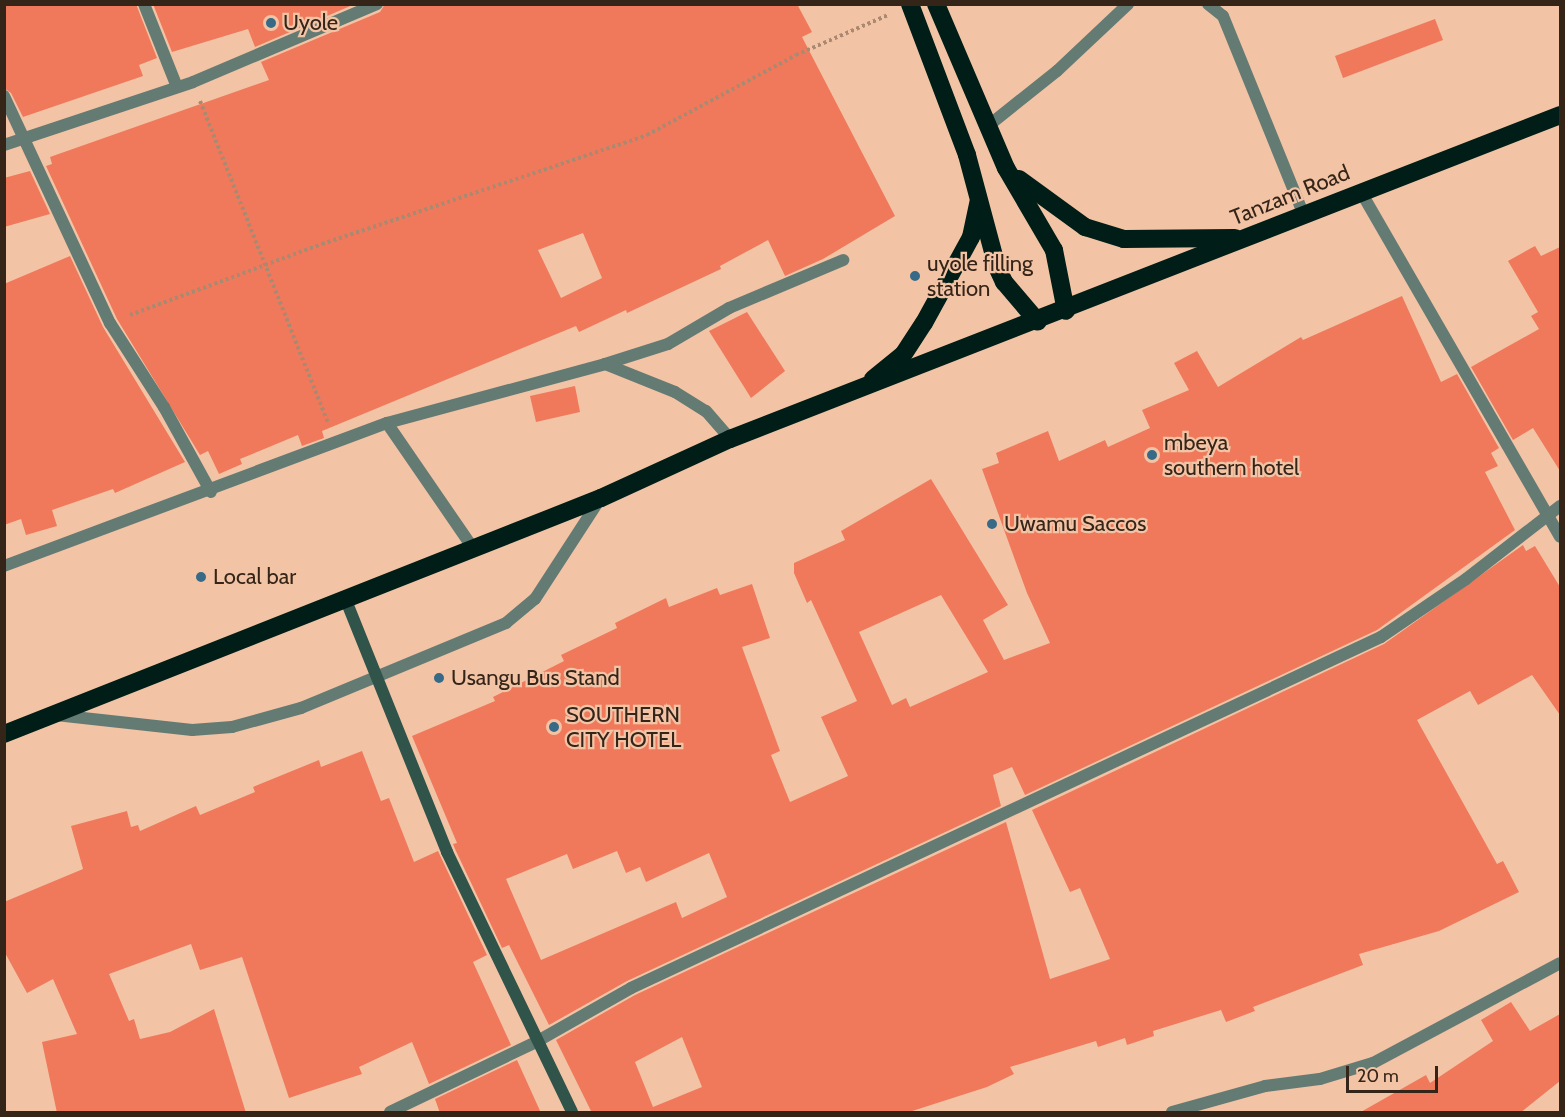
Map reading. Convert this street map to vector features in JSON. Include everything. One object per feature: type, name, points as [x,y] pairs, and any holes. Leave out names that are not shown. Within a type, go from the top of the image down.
[{"type":"highway","points":[[936,4],[1006,168],[1054,250],[1066,311]]},
{"type":"highway","points":[[910,5],[980,195],[997,267],[1004,282],[1038,322]]},
{"type":"highway","name":"Tanzam Road","points":[[4,734],[601,498],[730,439],[1038,322],[1361,192],[1560,116]]},
{"type":"highway","points":[[1006,168],[1069,218],[1085,227],[1124,239],[1247,237]]},
{"type":"highway","points":[[860,389],[903,355],[924,323],[971,237],[980,195]]},
{"type":"street","points":[[144,4],[177,87]]},
{"type":"street","points":[[4,146],[193,82],[377,4]]},
{"type":"street","points":[[988,126],[1057,71],[1128,4]]},
{"type":"street","points":[[1208,4],[1223,16],[1304,215]]},
{"type":"street","points":[[4,96],[110,323],[164,407],[211,492]]},
{"type":"street","points":[[1361,192],[1560,537]]},
{"type":"street","points":[[4,566],[211,492],[387,423],[604,364],[668,344],[729,308],[843,260]]},
{"type":"street","points":[[604,364],[675,392],[706,411],[730,439]]},
{"type":"street","points":[[387,423],[473,548]]},
{"type":"street","points":[[56,715],[192,730],[232,727],[301,708],[506,623],[535,599],[601,498]]},
{"type":"street","points":[[390,1113],[536,1042],[630,987],[1381,637],[1466,579],[1560,506]]},
{"type":"street","points":[[345,598],[447,852],[536,1042],[572,1113]]},
{"type":"street","points":[[1172,1113],[1265,1086],[1320,1079],[1373,1063],[1560,963]]},
{"type":"path","points":[[110,323],[263,265],[647,135],[796,55],[910,5]]},
{"type":"path","points":[[193,82],[263,265],[336,443]]},
{"type":"building","points":[[4,4],[136,4],[157,58],[139,65],[143,76],[23,117],[11,93],[4,88]]},
{"type":"building","points":[[153,4],[355,4],[255,47],[248,29],[172,52]]},
{"type":"building","points":[[385,4],[797,4],[812,32],[802,37],[895,216],[823,259],[785,276],[768,240],[720,266],[721,269],[627,313],[626,310],[579,332],[576,326],[322,431],[324,438],[302,446],[298,435],[240,459],[242,464],[219,474],[208,451],[200,455],[117,319],[46,166],[52,164],[50,157],[269,80],[261,62],[380,12]],"holes":[[[583,233],[602,278],[561,298],[538,250]]]},
{"type":"building","points":[[1435,19],[1443,40],[1343,78],[1335,56]]},
{"type":"building","points":[[30,171],[50,214],[4,227],[4,178]]},
{"type":"building","points":[[1535,246],[1541,256],[1560,247],[1560,471],[1533,428],[1513,440],[1471,367],[1539,329],[1531,316],[1538,312],[1508,261]]},
{"type":"building","points":[[70,256],[103,327],[185,462],[115,493],[113,489],[52,510],[57,526],[26,535],[21,519],[4,525],[4,284]]},
{"type":"building","points":[[1402,296],[1441,382],[1457,374],[1499,448],[1491,453],[1498,466],[1485,472],[1515,530],[1377,630],[1025,795],[1012,767],[993,775],[1001,806],[627,981],[549,1025],[509,945],[502,948],[455,849],[453,844],[457,843],[412,736],[495,701],[493,697],[564,661],[561,655],[617,628],[615,623],[666,598],[669,607],[717,588],[720,595],[752,584],[770,638],[742,647],[780,751],[771,755],[790,802],[848,776],[821,717],[857,701],[811,600],[807,603],[794,573],[794,563],[845,540],[841,531],[931,479],[1008,605],[983,620],[1004,660],[1050,643],[1027,593],[982,469],[999,463],[996,453],[1048,431],[1059,461],[1105,440],[1108,447],[1150,428],[1142,410],[1189,390],[1174,363],[1197,351],[1218,387],[1301,337],[1303,340]],"holes":[[[941,595],[988,672],[910,707],[906,698],[892,705],[859,632]],[[617,851],[626,873],[640,867],[646,882],[709,853],[727,897],[682,918],[676,902],[541,960],[506,879],[567,854],[573,869]]]},
{"type":"building","points":[[747,312],[785,371],[751,398],[709,331]]},
{"type":"building","points":[[575,386],[580,412],[536,422],[530,396]]},
{"type":"building","points":[[1523,545],[1526,551],[1535,546],[1560,587],[1560,715],[1532,675],[1478,705],[1470,691],[1417,720],[1497,864],[1503,861],[1519,892],[1439,931],[1359,954],[1363,965],[1253,1007],[1255,1011],[1226,1022],[1221,1010],[1153,1031],[1154,1036],[1127,1045],[1125,1038],[1098,1047],[1096,1041],[1010,1067],[1014,1074],[987,1087],[906,1113],[592,1113],[556,1040],[635,995],[1006,822],[1050,979],[1110,959],[1080,888],[1070,892],[1032,810],[1384,644]],"holes":[[[682,1037],[702,1087],[653,1107],[635,1062]]]},
{"type":"building","points":[[362,751],[381,801],[389,798],[414,862],[438,851],[487,955],[473,962],[511,1045],[429,1084],[412,1042],[359,1067],[362,1074],[289,1098],[242,957],[200,970],[191,944],[109,974],[129,1021],[134,1019],[140,1039],[170,1032],[214,1009],[246,1113],[57,1113],[42,1042],[77,1034],[53,979],[27,993],[4,951],[4,902],[83,869],[71,826],[127,811],[131,827],[138,825],[140,831],[196,806],[200,815],[255,792],[253,787],[319,760],[321,767]]},
{"type":"building","points":[[1511,1002],[1530,1031],[1560,1014],[1560,1081],[1520,1113],[1359,1113],[1426,1075],[1430,1083],[1493,1041],[1481,1020]]},
{"type":"building","points":[[517,1060],[541,1113],[440,1113],[435,1099]]},
{"type":"place","name":"Uyole","points":[[271,23]]},
{"type":"place","name":"uyole filling station","points":[[915,276]]},
{"type":"place","name":"mbeya southern hotel","points":[[1152,455]]},
{"type":"place","name":"Uwamu Saccos","points":[[992,524]]},
{"type":"place","name":"Local bar","points":[[201,577]]},
{"type":"place","name":"Usangu Bus Stand","points":[[439,678]]},
{"type":"place","name":"SOUTHERN CITY HOTEL","points":[[554,727]]}]
